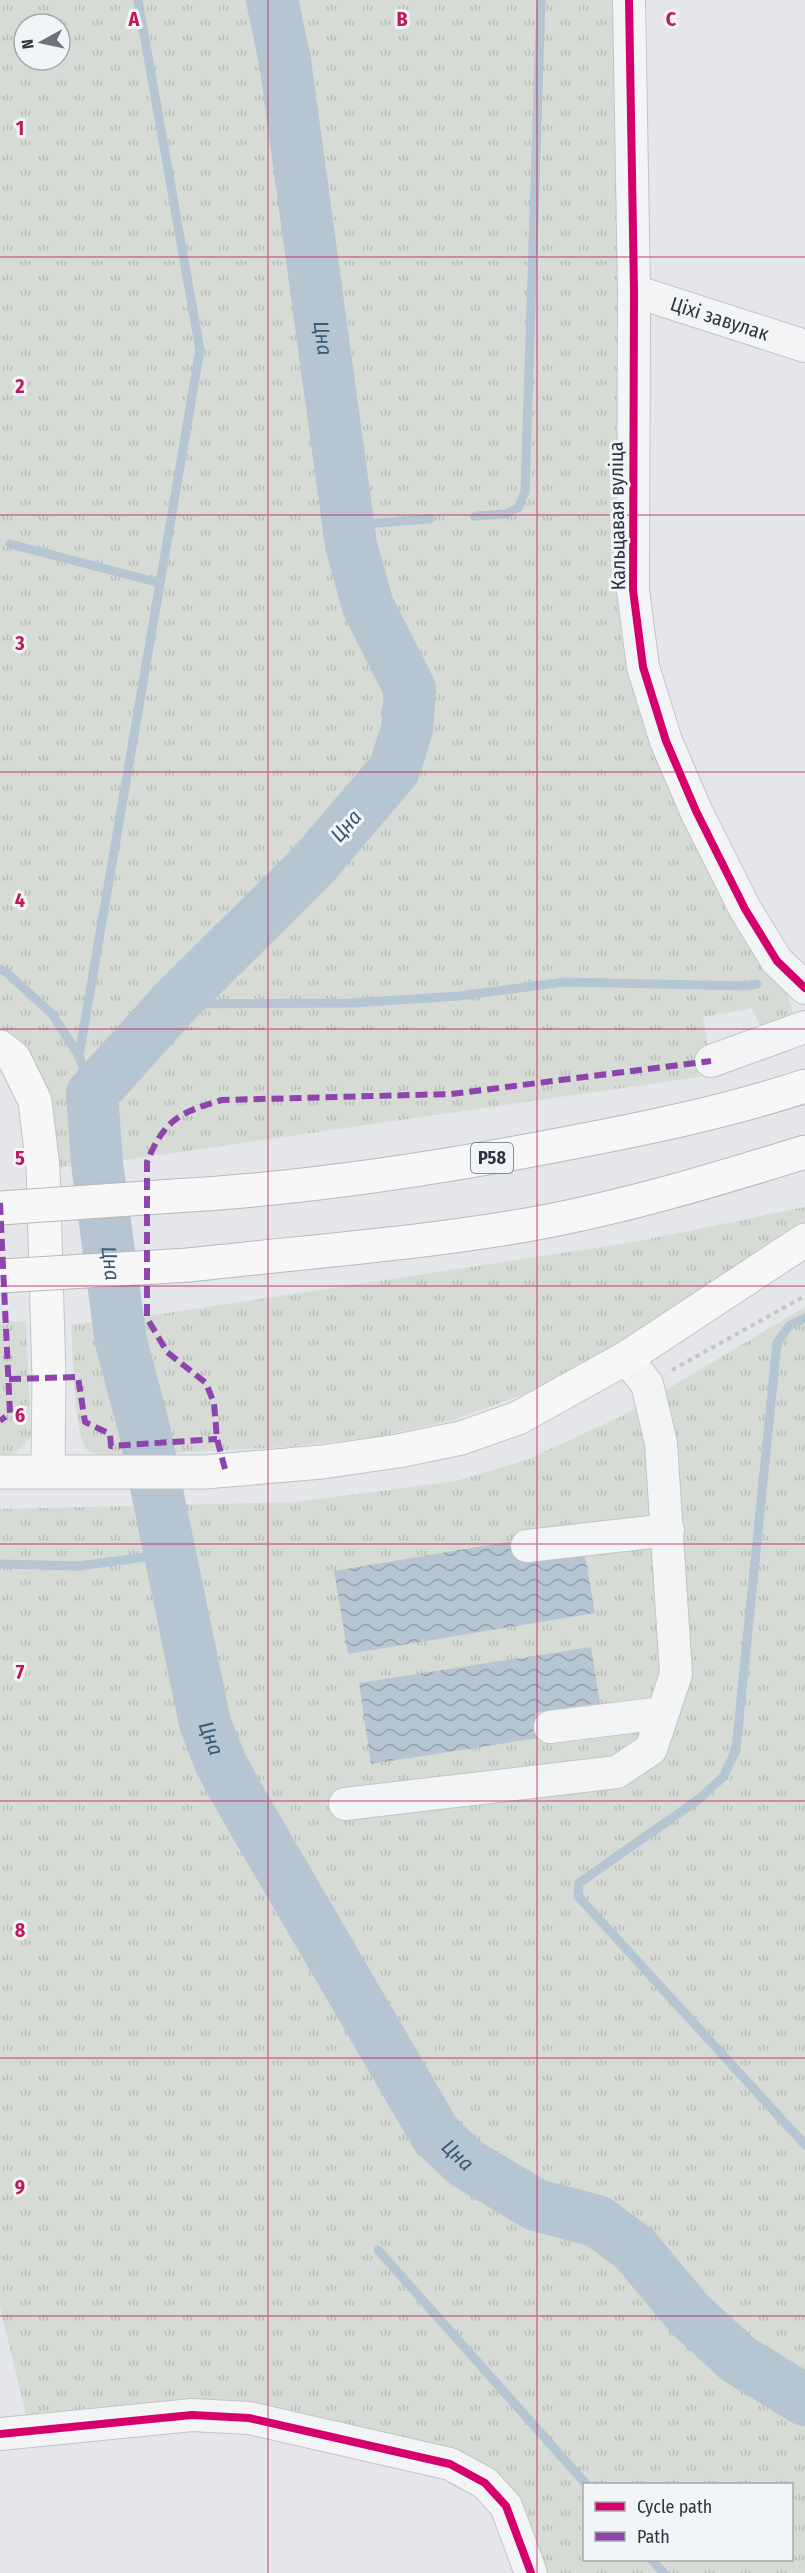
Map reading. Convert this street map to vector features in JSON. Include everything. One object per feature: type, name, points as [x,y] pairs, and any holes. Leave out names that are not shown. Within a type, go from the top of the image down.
[{"type":"main road","points":[[0,1047],[14,1058],[35,1101],[43,1168],[49,1377],[48,1471]]},
{"type":"main road","name":"Р58","points":[[0,1208],[260,1191],[471,1162],[658,1126],[805,1086]]},
{"type":"main road","points":[[0,1276],[189,1265],[532,1224],[641,1200],[805,1152]]},
{"type":"main road","points":[[0,1472],[205,1472],[322,1462],[398,1451],[461,1438],[518,1418],[626,1358],[805,1240]]},
{"type":"street","name":"Кальцавая вуліца","points":[[629,0],[634,291],[633,590],[643,667],[670,751],[696,811],[745,909],[777,961],[805,988]]},
{"type":"street","name":"Ціхі завулак","points":[[634,291],[805,346]]},
{"type":"street","points":[[711,1061],[805,1027]]},
{"type":"street","points":[[345,1804],[617,1772],[651,1749],[676,1674],[668,1530],[661,1443],[647,1384],[626,1358]]},
{"type":"street","points":[[527,1546],[668,1530]]},
{"type":"street","points":[[550,1727],[662,1713]]},
{"type":"street","points":[[15,2432],[192,2415],[249,2418],[450,2464],[485,2483],[506,2506],[531,2573]]},
{"type":"green space","points":[[0,0],[629,0],[643,667],[777,961],[794,1016],[761,1027],[752,1008],[703,1017],[713,1075],[83,1166],[43,1168],[0,1047]]},
{"type":"green space","points":[[805,1207],[805,1229],[544,1387],[453,1420],[378,1437],[288,1447],[107,1456],[91,1452],[84,1445],[76,1405],[71,1325],[168,1313],[635,1242]]},
{"type":"green space","points":[[805,1307],[805,2573],[531,2573],[485,2483],[249,2418],[30,2431],[0,2307],[0,1509],[296,1502],[456,1481],[526,1460],[620,1417]]},
{"type":"green space","points":[[26,1321],[31,1437],[15,1453],[0,1458],[0,1322]]},
{"type":"water","points":[[513,1541],[514,1555],[583,1544],[595,1613],[348,1654],[334,1571]]},
{"type":"water","points":[[591,1647],[600,1703],[535,1713],[539,1738],[371,1764],[359,1683]]},
{"type":"waterway","points":[[92,1094],[79,1056],[200,350],[138,0]]},
{"type":"waterway","name":"Цна","points":[[272,0],[285,61],[351,545],[368,606],[410,689],[407,729],[394,770],[313,865],[173,1004],[92,1094],[97,1163],[121,1342],[144,1428],[205,1723],[221,1764],[242,1802],[436,2135],[467,2164],[536,2205],[597,2221],[634,2248],[690,2315],[738,2359],[805,2400]]},
{"type":"waterway","points":[[476,516],[506,514],[518,508],[525,492],[541,0]]},
{"type":"waterway","points":[[349,525],[430,519]]},
{"type":"waterway","points":[[10,544],[160,583]]},
{"type":"waterway","points":[[0,969],[52,1014],[79,1056]]},
{"type":"waterway","points":[[173,1004],[353,1003],[459,996],[564,982],[747,986],[757,984]]},
{"type":"waterway","points":[[805,1318],[789,1326],[777,1343],[736,1750],[723,1777],[699,1799],[579,1883],[578,1896],[805,2145]]},
{"type":"waterway","points":[[0,1564],[79,1566],[168,1554]]},
{"type":"waterway","points":[[378,2250],[585,2483]]},
{"type":"waterway","points":[[653,2561],[664,2573]]},
{"type":"marked path","points":[[225,1469],[217,1439],[214,1403],[206,1383],[167,1352],[147,1318],[147,1162],[160,1136],[175,1120],[195,1109],[222,1100],[451,1094],[711,1061]]},
{"type":"marked path","points":[[0,1203],[10,1413],[0,1421]]},
{"type":"marked path","points":[[9,1379],[78,1377],[85,1422],[110,1434],[111,1446],[217,1439]]},
{"type":"cycle path","points":[[629,0],[634,291],[633,590],[643,667],[666,741],[696,811],[745,909],[777,961],[805,988]]},
{"type":"cycle path","points":[[0,2434],[192,2415],[249,2418],[450,2464],[485,2483],[506,2506],[531,2573]]}]
